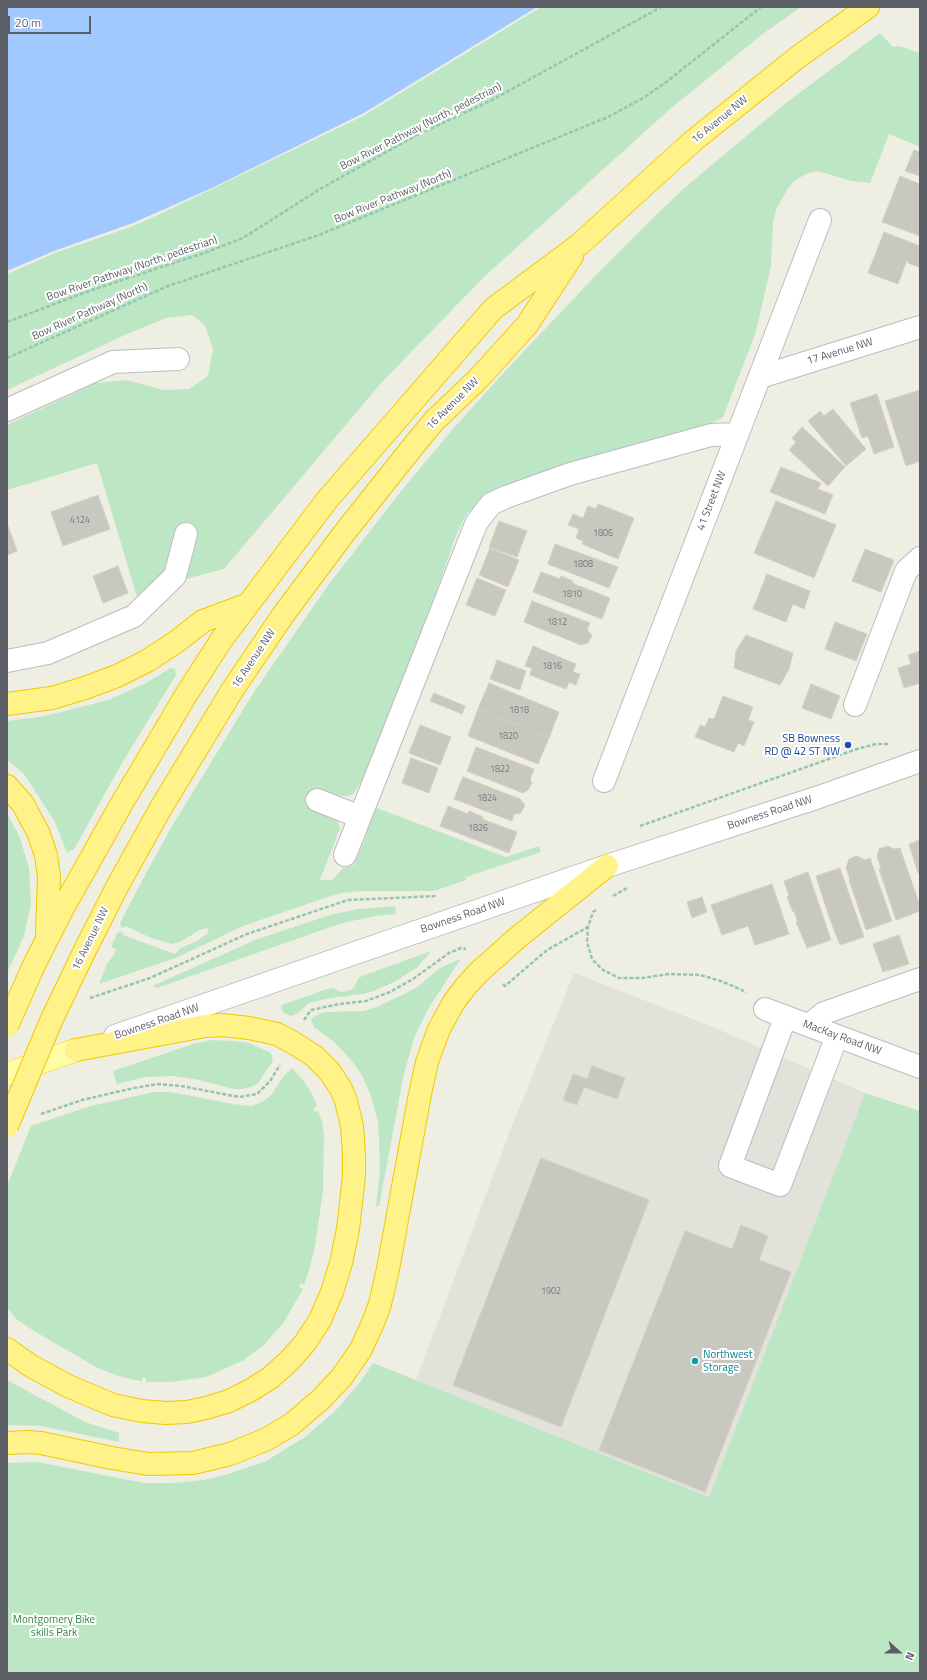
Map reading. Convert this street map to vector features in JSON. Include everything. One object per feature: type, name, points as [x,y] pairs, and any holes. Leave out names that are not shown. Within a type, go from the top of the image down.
[{"type":"highway","name":"16 Avenue NW","points":[[7,1026],[34,965],[81,874],[161,735],[207,661],[246,605],[327,500],[493,309],[580,244],[693,141],[798,57],[868,7]]},
{"type":"highway","name":"16 Avenue NW","points":[[7,1126],[51,1021],[114,892],[162,806],[233,689],[283,615],[415,444],[434,421],[478,379],[527,325],[580,244]]},
{"type":"highway","points":[[7,704],[52,698],[117,676],[147,661],[176,642],[203,621],[246,605]]},
{"type":"highway","points":[[7,786],[22,804],[33,823],[38,832],[46,855],[49,883],[47,939]]},
{"type":"highway","points":[[7,1443],[41,1443],[148,1464],[193,1463],[230,1454],[267,1439],[292,1424],[328,1393],[342,1377],[361,1349],[380,1304],[388,1269],[420,1094],[427,1062],[439,1029],[457,998],[479,972],[517,938],[607,866]]},
{"type":"highway","points":[[7,1349],[57,1381],[85,1395],[113,1405],[142,1411],[166,1413],[187,1412],[206,1408],[229,1401],[270,1378],[305,1344],[320,1320],[332,1292],[341,1263],[348,1229],[354,1176],[352,1126],[346,1101],[341,1089],[330,1072],[314,1056],[277,1034],[249,1028],[222,1025],[205,1026],[76,1050]]},
{"type":"main road","name":"Bowness Road NW","points":[[7,1074],[76,1050]]},
{"type":"street","name":"41 Street NW","points":[[604,781],[820,220]]},
{"type":"street","name":"17 Avenue NW","points":[[760,377],[920,327]]},
{"type":"street","points":[[7,410],[113,362],[178,359]]},
{"type":"street","points":[[345,854],[472,534],[477,522],[486,509],[491,504],[506,497],[577,472],[711,435],[738,434]]},
{"type":"street","points":[[7,661],[48,653],[134,616],[175,576],[186,534]]},
{"type":"street","points":[[855,705],[906,571],[920,558]]},
{"type":"street","name":"Bowness Road NW","points":[[76,1050],[607,866],[820,797],[920,761]]},
{"type":"street","points":[[316,800],[360,817]]},
{"type":"street","points":[[809,1025],[824,1013],[920,980]]},
{"type":"street","name":"MacKay Road NW","points":[[765,1009],[785,1018],[809,1025],[920,1067]]},
{"type":"street","points":[[785,1018],[730,1166],[780,1186],[837,1036]]},
{"type":"path","name":"Bow River Pathway (North, pedestrian)","points":[[7,322],[89,291],[207,252],[243,238],[320,189],[417,135],[492,100],[661,7]]},
{"type":"path","name":"Bow River Pathway (North)","points":[[7,358],[168,286],[320,235],[608,117],[643,98],[665,83],[761,7]]},
{"type":"path","points":[[635,828],[857,749],[876,744],[892,744]]},
{"type":"path","points":[[607,899],[632,886]]},
{"type":"path","points":[[150,978],[247,934],[348,900],[439,896]]},
{"type":"path","points":[[598,908],[593,912],[588,927],[587,942],[592,959],[603,970],[618,978],[642,978],[669,974],[700,975],[721,980],[742,990],[765,1009]]},
{"type":"path","points":[[500,981],[505,986],[547,950],[588,927]]},
{"type":"path","points":[[304,1020],[311,1010],[339,1004],[366,1001],[390,992],[449,953],[460,948],[469,950]]},
{"type":"path","points":[[37,1115],[82,1100],[158,1084],[181,1086],[239,1097],[257,1094],[270,1081],[280,1064]]},
{"type":"shaded area","points":[[574,973],[708,1025],[865,1093],[709,1497],[416,1380],[510,1131]]},
{"type":"green space","points":[[541,7],[801,7],[764,33],[670,109],[485,276],[382,382],[224,569],[193,577],[137,597],[97,463],[7,490],[7,425],[96,383],[126,380],[164,390],[189,389],[208,376],[213,349],[205,325],[192,315],[166,318],[127,334],[7,390],[7,274],[55,253],[133,226],[158,215],[363,116]]},
{"type":"green space","points":[[880,33],[893,47],[899,46],[920,53],[920,147],[889,134],[870,183],[851,181],[818,171],[806,174],[794,181],[787,190],[776,210],[773,221],[771,266],[755,335],[723,417],[703,428],[487,497],[467,513],[456,536],[426,620],[362,781],[353,794],[347,796],[327,795],[333,816],[338,822],[340,828],[320,880],[332,880],[343,868],[354,865],[365,839],[374,807],[506,857],[539,846],[541,852],[466,877],[465,873],[466,880],[434,891],[362,891],[342,893],[328,897],[243,926],[178,957],[99,984],[107,964],[115,953],[116,949],[111,947],[117,933],[122,931],[123,935],[175,954],[179,949],[197,941],[209,931],[207,928],[200,930],[180,942],[172,944],[151,938],[126,926],[122,928],[120,923],[171,828],[254,692],[329,584],[402,490],[452,430],[510,366],[597,274],[682,190],[791,99]]},
{"type":"green space","points":[[171,668],[175,669],[176,675],[122,763],[74,849],[67,853],[55,822],[24,774],[7,760],[7,721],[45,716],[108,700],[146,683]]},
{"type":"green space","points":[[7,813],[20,838],[29,868],[31,904],[24,936],[7,973]]},
{"type":"green space","points":[[395,906],[396,914],[376,916],[342,923],[157,988],[152,986],[255,940],[330,915],[358,909]]},
{"type":"green space","points":[[431,951],[418,967],[394,982],[374,991],[309,1003],[298,1013],[291,1016],[284,1013],[281,1009],[282,1005],[330,988],[341,992],[348,991],[354,988],[358,979],[362,976]]},
{"type":"green space","points":[[460,960],[428,1009],[414,1038],[403,1078],[379,1207],[376,1206],[380,1171],[378,1122],[370,1093],[361,1074],[352,1061],[333,1041],[314,1027],[311,1019],[319,1014],[327,1012],[364,1011],[377,1007],[416,988],[440,968]]},
{"type":"green space","points":[[212,1040],[249,1043],[271,1053],[273,1061],[258,1083],[243,1089],[234,1089],[199,1080],[173,1076],[145,1077],[117,1084],[113,1071],[193,1044]]},
{"type":"green space","points":[[292,1068],[311,1092],[317,1106],[314,1108],[315,1112],[318,1111],[322,1121],[324,1136],[323,1191],[315,1246],[309,1271],[304,1285],[301,1283],[299,1287],[303,1289],[284,1322],[265,1344],[244,1360],[206,1377],[171,1382],[146,1382],[146,1378],[143,1377],[142,1381],[134,1380],[96,1367],[34,1331],[15,1318],[7,1308],[7,1186],[31,1126],[91,1106],[154,1092],[171,1092],[232,1104],[252,1106],[262,1102],[271,1095],[283,1077]]},
{"type":"green space","name":"Montgomery Bike skills Park","points":[[865,1093],[920,1111],[920,1673],[7,1673],[7,1463],[37,1462],[144,1483],[174,1483],[204,1480],[225,1475],[266,1461],[305,1437],[335,1411],[358,1385],[373,1363],[709,1497]]},
{"type":"green space","points":[[7,1380],[85,1422],[119,1433],[119,1442],[40,1426],[7,1425]]},
{"type":"water","points":[[7,7],[537,7],[364,113],[212,188],[133,223],[54,251],[7,271]]},
{"type":"building","points":[[914,150],[920,152],[920,176],[905,171]]},
{"type":"building","points":[[900,176],[920,184],[920,236],[882,222]]},
{"type":"building","points":[[884,232],[920,246],[919,267],[908,263],[907,260],[898,284],[868,273]]},
{"type":"building","points":[[920,390],[920,461],[906,466],[885,401]]},
{"type":"building","points":[[877,394],[894,447],[874,454],[868,436],[862,438],[850,403]]},
{"type":"building","points":[[833,409],[866,449],[846,466],[808,421],[820,411],[824,416]]},
{"type":"building","points":[[802,427],[845,467],[828,486],[789,450],[796,442],[792,438]]},
{"type":"building","points":[[781,467],[821,483],[818,489],[833,495],[825,514],[770,492]]},
{"type":"building","points":[[98,495],[110,529],[63,546],[51,512]]},
{"type":"building","points":[[776,501],[836,525],[814,578],[754,553]]},
{"type":"building","points":[[598,504],[634,518],[618,559],[582,544],[583,541],[576,538],[579,529],[568,525],[573,514],[583,518],[588,506],[596,509]]},
{"type":"building","points":[[499,521],[527,531],[517,557],[489,547]]},
{"type":"building","points":[[7,523],[17,551],[7,555]]},
{"type":"building","points":[[555,544],[618,567],[609,588],[548,564]]},
{"type":"building","points":[[490,548],[519,560],[508,587],[479,575]]},
{"type":"building","points":[[865,549],[894,560],[881,592],[852,581]]},
{"type":"building","points":[[118,566],[128,593],[103,603],[93,576]]},
{"type":"building","points":[[541,572],[560,579],[561,576],[573,581],[572,583],[610,598],[602,619],[533,592]]},
{"type":"building","points":[[767,574],[810,591],[804,609],[793,604],[786,622],[753,609]]},
{"type":"building","points":[[477,578],[506,590],[495,616],[466,605]]},
{"type":"building","points":[[532,601],[590,623],[587,630],[592,635],[588,643],[581,645],[524,622]]},
{"type":"building","points":[[835,622],[867,634],[856,661],[825,649]]},
{"type":"building","points":[[746,635],[793,653],[789,669],[780,685],[734,668],[736,651]]},
{"type":"building","points":[[533,646],[576,664],[573,672],[580,674],[576,685],[569,682],[566,689],[530,675],[532,668],[525,666]]},
{"type":"building","points":[[920,651],[920,683],[904,688],[898,668],[911,664],[908,655]]},
{"type":"building","points":[[497,660],[526,671],[520,690],[490,679]]},
{"type":"building","points":[[489,683],[559,712],[549,738],[478,709]]},
{"type":"building","points":[[811,684],[840,696],[831,719],[802,708]]},
{"type":"building","points":[[434,693],[465,706],[462,714],[430,701]]},
{"type":"building","points":[[723,696],[753,707],[748,720],[754,722],[744,746],[738,743],[734,752],[695,737],[700,725],[705,727],[709,718],[714,719]]},
{"type":"building","points":[[478,709],[549,738],[538,764],[468,736]]},
{"type":"building","points":[[420,725],[451,737],[440,765],[409,753]]},
{"type":"building","points":[[476,747],[534,769],[530,780],[532,783],[528,790],[523,793],[467,771]]},
{"type":"building","points":[[411,758],[438,768],[429,793],[402,783]]},
{"type":"building","points":[[463,777],[520,799],[525,805],[521,813],[514,814],[512,821],[454,799]]},
{"type":"building","points":[[448,806],[468,814],[469,811],[483,817],[482,819],[517,832],[509,853],[440,826]]},
{"type":"building","points":[[920,840],[920,872],[918,873],[909,844]]},
{"type":"building","points":[[888,846],[894,849],[900,848],[920,906],[920,911],[896,920],[879,869],[881,868],[877,857],[879,849]]},
{"type":"building","points":[[857,856],[865,860],[870,858],[892,921],[866,930],[846,868],[849,859]]},
{"type":"building","points":[[840,868],[864,937],[840,945],[816,876]]},
{"type":"building","points":[[808,872],[831,940],[807,948],[796,922],[798,922],[794,911],[793,912],[787,897],[789,896],[784,881]]},
{"type":"building","points":[[772,884],[789,934],[755,945],[748,926],[722,935],[711,905]]},
{"type":"building","points":[[702,897],[707,912],[692,918],[687,902]]},
{"type":"building","points":[[899,935],[909,964],[883,972],[873,944]]},
{"type":"building","points":[[592,1066],[625,1078],[617,1099],[584,1087],[577,1105],[563,1100],[573,1074],[587,1079]]},
{"type":"building","points":[[541,1158],[649,1200],[561,1427],[453,1385]]},
{"type":"building","name":"Northwest Storage","points":[[741,1225],[768,1236],[759,1260],[791,1272],[705,1492],[599,1450],[685,1231],[732,1249]]},
{"type":"place","name":"SB Bowness RD @ 42 ST NW","points":[[848,745]]},
{"type":"place","name":"Northwest Storage","points":[[695,1361]]}]
